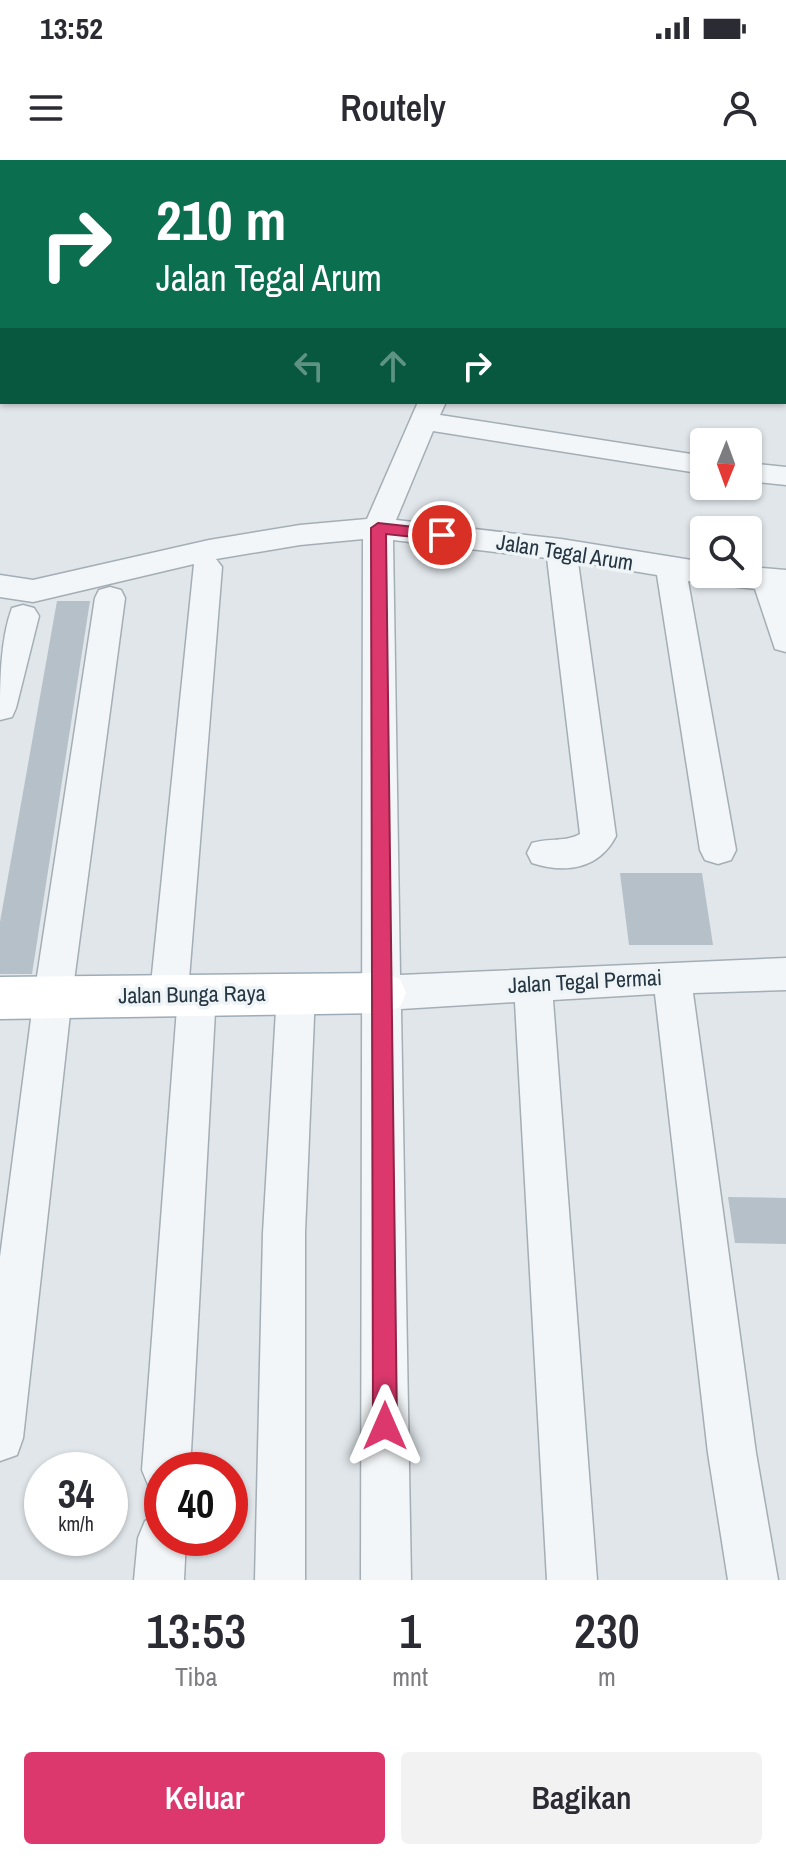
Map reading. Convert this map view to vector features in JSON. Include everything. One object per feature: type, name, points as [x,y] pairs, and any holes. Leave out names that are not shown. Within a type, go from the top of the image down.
[{"type":"main road","name":"Jalan Bunga Raya","points":[[0,998],[383,993]]},
{"type":"street","points":[[386,1580],[378,528],[395,482],[430,407],[690,462]]},
{"type":"street","points":[[762,473],[786,476]]},
{"type":"street","name":"Jalan Tegal Arum","points":[[0,586],[24,591],[42,589],[225,548],[300,535],[378,528],[561,549],[690,572]]},
{"type":"street","points":[[545,853],[588,849],[595,844],[598,836],[561,549]]},
{"type":"street","points":[[167,1452],[183,994],[207,567]]},
{"type":"street","points":[[671,570],[718,850]]},
{"type":"street","points":[[777,580],[786,641]]},
{"type":"street","points":[[0,1438],[53,996],[110,598]]},
{"type":"street","points":[[0,708],[23,616]]},
{"type":"street","name":"Jalan Tegal Permai","points":[[383,993],[786,974]]},
{"type":"street","points":[[672,977],[732,1453],[753,1580]]},
{"type":"street","points":[[533,984],[572,1580]]},
{"type":"street","points":[[280,1580],[284,1233],[296,993]]},
{"type":"street","points":[[159,1580],[161,1556]]},
{"type":"building","points":[[57,601],[90,601],[32,974],[0,974],[0,922]]},
{"type":"building","points":[[620,873],[702,873],[713,945],[629,945]]},
{"type":"building","points":[[728,1197],[786,1198],[786,1244],[735,1243]]},
{"type":"route","points":[[385,1426],[378,528],[442,535]]}]
